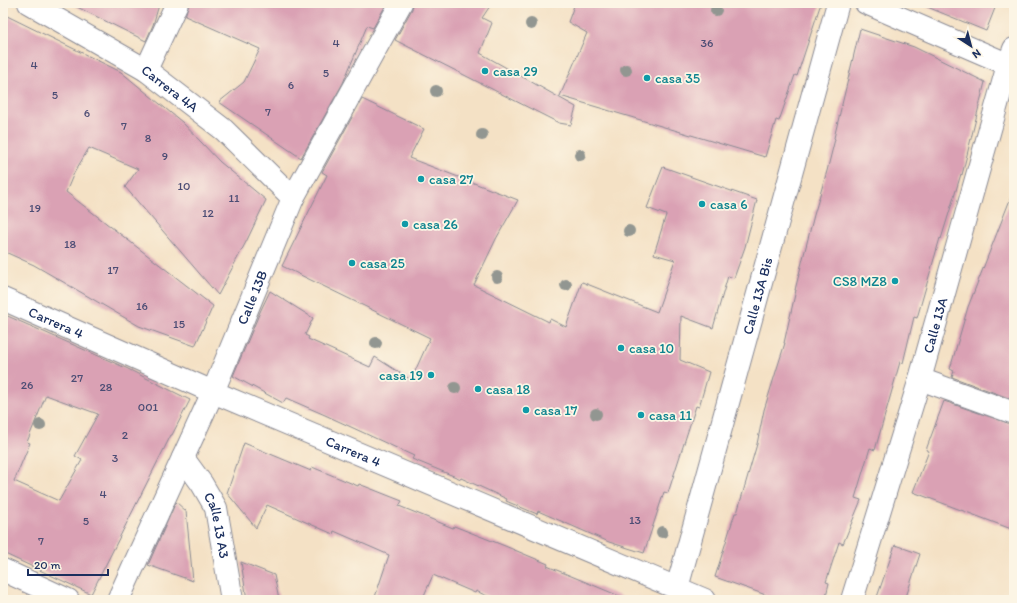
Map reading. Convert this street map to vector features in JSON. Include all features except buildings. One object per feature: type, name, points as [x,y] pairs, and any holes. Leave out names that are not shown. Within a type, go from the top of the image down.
[{"type":"street","name":"Carrera 4A","points":[[29,3],[146,70],[224,130],[293,198]]},
{"type":"street","points":[[146,70],[177,3]]},
{"type":"street","name":"Calle 13B","points":[[118,600],[213,392],[293,198],[401,3]]},
{"type":"street","name":"Calle 13A Bis","points":[[677,588],[838,3]]},
{"type":"street","points":[[866,3],[1012,60]]},
{"type":"street","name":"Calle 13A","points":[[852,600],[920,379],[1012,60]]},
{"type":"street","name":"Carrera 4","points":[[3,299],[213,392],[705,600]]},
{"type":"street","points":[[920,379],[1014,413]]},
{"type":"street","name":"Calle 13 A3","points":[[183,458],[202,484],[216,508],[232,600]]},
{"type":"street","points":[[3,570],[68,600]]},
{"type":"place","name":"casa 29","points":[[485,71]]},
{"type":"place","name":"casa 35","points":[[647,78]]},
{"type":"place","name":"casa 27","points":[[421,179]]},
{"type":"place","name":"casa 6","points":[[702,204]]},
{"type":"place","name":"casa 26","points":[[405,224]]},
{"type":"place","name":"casa 25","points":[[352,263]]},
{"type":"place","name":"CS8 MZ8","points":[[895,281]]},
{"type":"place","name":"casa 10","points":[[621,348]]},
{"type":"place","name":"casa 19","points":[[431,375]]},
{"type":"place","name":"casa 18","points":[[478,389]]},
{"type":"place","name":"casa 17","points":[[526,410]]},
{"type":"place","name":"casa 11","points":[[641,415]]}]
